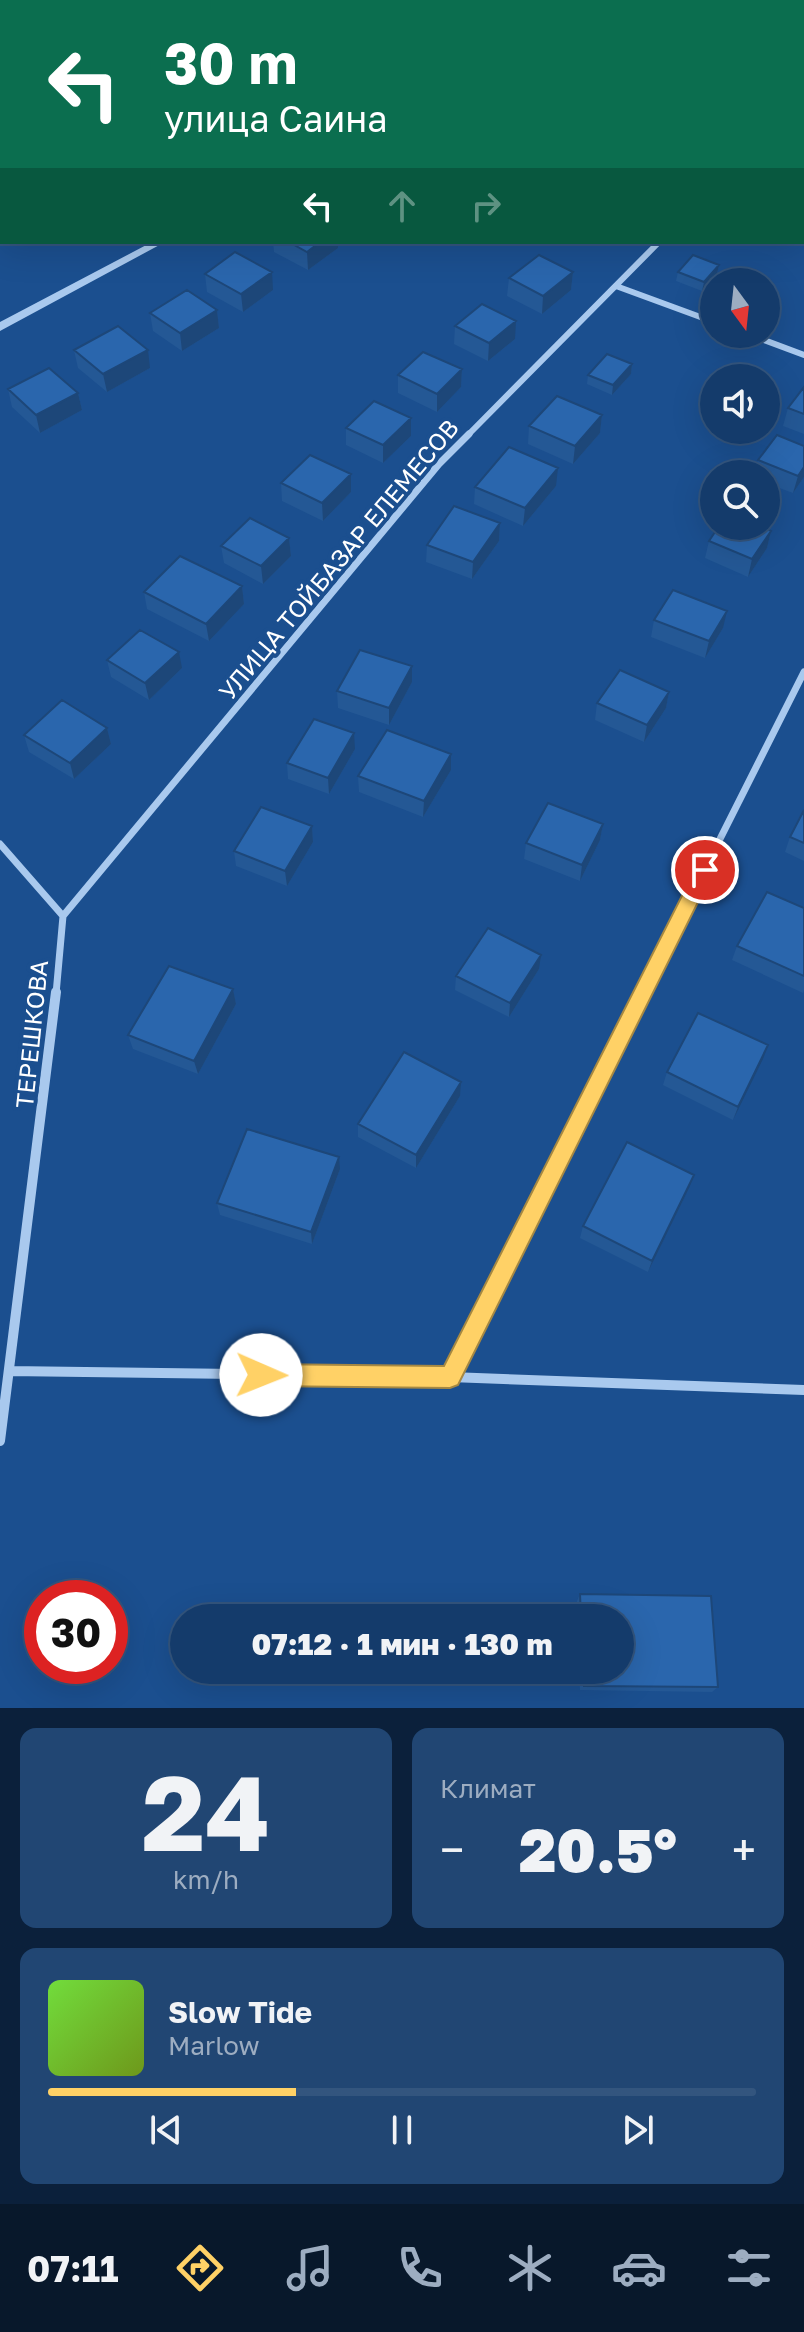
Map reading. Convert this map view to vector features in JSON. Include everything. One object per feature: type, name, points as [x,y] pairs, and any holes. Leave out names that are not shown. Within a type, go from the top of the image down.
[{"type":"street","points":[[0,327],[156,244]]},
{"type":"street","name":"УЛИЦА ТОЙБАЗАР ЕЛЕМЕСОВ","points":[[63,916],[439,464],[657,244]]},
{"type":"street","points":[[616,286],[700,317]]},
{"type":"street","points":[[780,346],[804,355]]},
{"type":"street","points":[[450,1377],[804,672]]},
{"type":"street","points":[[0,844],[63,916]]},
{"type":"street","name":"ТЕРЕШКОВА","points":[[0,1441],[54,1021],[63,916]]},
{"type":"street","points":[[9,1371],[450,1377],[804,1390]]},
{"type":"building","points":[[293,244],[317,244],[307,252]]},
{"type":"building","points":[[235,252],[272,272],[241,294],[205,274]]},
{"type":"building","points":[[539,255],[573,272],[543,296],[509,278]]},
{"type":"building","points":[[693,255],[719,265],[716,268],[700,268],[700,280],[678,272]]},
{"type":"building","points":[[187,290],[217,310],[180,333],[150,313]]},
{"type":"building","points":[[482,304],[516,321],[489,343],[455,326]]},
{"type":"building","points":[[118,326],[148,350],[103,374],[74,350]]},
{"type":"building","points":[[423,352],[462,369],[437,394],[398,375]]},
{"type":"building","points":[[607,354],[632,364],[613,385],[588,375]]},
{"type":"building","points":[[49,368],[78,393],[36,415],[8,389]]},
{"type":"building","points":[[804,387],[804,414],[788,408]]},
{"type":"building","points":[[557,396],[602,415],[575,446],[529,426]]},
{"type":"building","points":[[374,401],[411,418],[383,445],[346,428]]},
{"type":"building","points":[[780,436],[804,446],[804,467],[798,476],[780,469],[780,460],[758,460],[770,444],[780,444]]},
{"type":"building","points":[[509,447],[558,468],[525,508],[475,487]]},
{"type":"building","points":[[310,455],[351,474],[322,503],[281,483]]},
{"type":"building","points":[[454,506],[500,523],[473,562],[427,545]]},
{"type":"building","points":[[250,518],[289,538],[261,566],[221,546]]},
{"type":"building","points":[[710,540],[765,540],[752,559]]},
{"type":"building","points":[[180,556],[242,586],[206,624],[144,592]]},
{"type":"building","points":[[673,590],[727,611],[709,641],[654,620]]},
{"type":"building","points":[[140,630],[179,652],[145,683],[107,660]]},
{"type":"building","points":[[360,650],[412,666],[389,708],[337,691]]},
{"type":"building","points":[[620,670],[669,692],[647,725],[597,703]]},
{"type":"building","points":[[62,700],[107,728],[70,763],[24,735]]},
{"type":"building","points":[[314,719],[354,733],[328,778],[287,763]]},
{"type":"building","points":[[387,730],[451,754],[424,801],[358,776]]},
{"type":"building","points":[[548,803],[603,824],[582,865],[526,843]]},
{"type":"building","points":[[261,807],[312,826],[285,871],[234,851]]},
{"type":"building","points":[[804,810],[804,843],[790,837]]},
{"type":"building","points":[[767,892],[804,908],[804,976],[737,946]]},
{"type":"building","points":[[488,928],[541,955],[510,1003],[456,976]]},
{"type":"building","points":[[169,966],[233,989],[194,1061],[128,1035]]},
{"type":"building","points":[[698,1013],[768,1045],[738,1107],[667,1072]]},
{"type":"building","points":[[404,1052],[461,1082],[416,1155],[358,1124]]},
{"type":"building","points":[[247,1129],[339,1157],[311,1232],[217,1203]]},
{"type":"building","points":[[627,1142],[694,1175],[652,1261],[583,1226]]},
{"type":"building","points":[[580,1594],[711,1596],[718,1687],[584,1686],[634,1684],[634,1604],[580,1604]]},
{"type":"route","points":[[261,1375],[450,1377],[705,870]]}]
